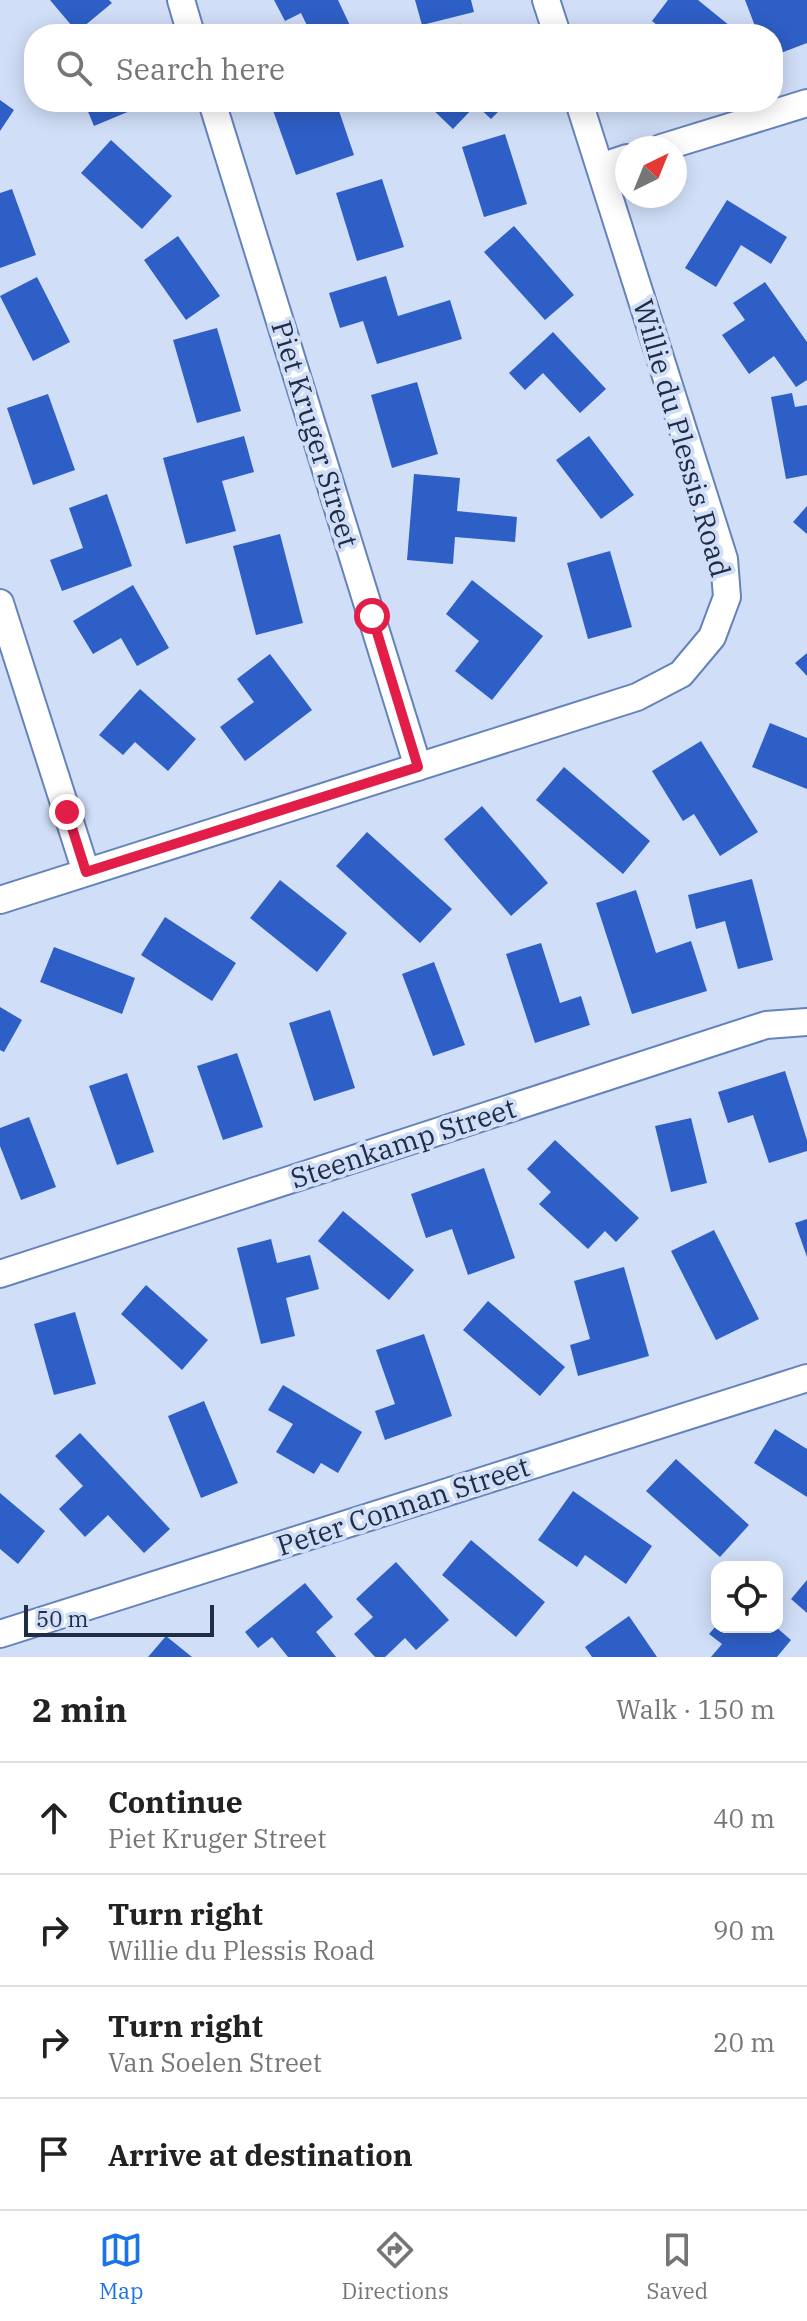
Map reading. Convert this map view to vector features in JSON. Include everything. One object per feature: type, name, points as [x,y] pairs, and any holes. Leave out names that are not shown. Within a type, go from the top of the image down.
[{"type":"street","points":[[181,0],[188,24]]},
{"type":"street","points":[[546,0],[554,24]]},
{"type":"street","points":[[783,110],[807,103]]},
{"type":"street","name":"Piet Kruger Street","points":[[215,112],[418,767]]},
{"type":"street","name":"Willie du Plessis Road","points":[[0,900],[637,697],[681,674],[712,637],[727,597],[724,559],[582,112]]},
{"type":"street","points":[[687,140],[778,112]]},
{"type":"street","points":[[600,167],[615,162]]},
{"type":"street","points":[[0,603],[86,872]]},
{"type":"street","name":"Steenkamp Street","points":[[0,1274],[766,1025],[807,1022]]},
{"type":"street","name":"Peter Connan Street","points":[[0,1634],[807,1378]]},
{"type":"building","points":[[50,0],[109,0],[112,3],[87,24],[70,24]]},
{"type":"building","points":[[274,0],[338,0],[349,24],[306,24],[301,13],[285,21]]},
{"type":"building","points":[[415,0],[471,0],[474,12],[422,24]]},
{"type":"building","points":[[668,0],[698,0],[728,24],[656,24],[652,21]]},
{"type":"building","points":[[745,0],[807,0],[807,43],[783,52],[783,24],[754,24]]},
{"type":"building","points":[[0,100],[14,110],[0,131]]},
{"type":"building","points":[[88,112],[127,112],[94,126]]},
{"type":"building","points":[[274,112],[339,112],[354,155],[296,175]]},
{"type":"building","points":[[435,112],[469,112],[453,129]]},
{"type":"building","points":[[484,112],[498,112],[491,119]]},
{"type":"building","points":[[505,134],[527,204],[484,217],[462,147]]},
{"type":"building","points":[[111,140],[172,196],[142,229],[81,173]]},
{"type":"building","points":[[382,179],[404,247],[357,261],[336,193]]},
{"type":"building","points":[[12,189],[36,255],[0,268],[0,193]]},
{"type":"building","points":[[727,200],[787,237],[771,264],[741,245],[716,287],[685,268]]},
{"type":"building","points":[[514,226],[574,295],[545,320],[484,252]]},
{"type":"building","points":[[178,236],[220,296],[186,320],[144,260]]},
{"type":"building","points":[[386,276],[398,316],[450,300],[462,339],[377,364],[363,321],[340,328],[329,293]]},
{"type":"building","points":[[37,277],[70,342],[33,361],[0,296]]},
{"type":"building","points":[[765,282],[807,342],[807,380],[796,387],[774,356],[749,374],[722,335],[745,320],[733,303]]},
{"type":"building","points":[[217,328],[241,411],[197,423],[173,340]]},
{"type":"building","points":[[553,332],[606,389],[580,413],[543,373],[525,390],[509,373]]},
{"type":"building","points":[[417,382],[438,454],[392,468],[371,395]]},
{"type":"building","points":[[792,393],[795,407],[807,405],[807,475],[786,479],[771,397]]},
{"type":"building","points":[[48,394],[75,470],[33,485],[7,408]]},
{"type":"building","points":[[244,436],[254,472],[222,481],[236,531],[186,544],[163,458]]},
{"type":"building","points":[[589,436],[634,495],[601,519],[556,460]]},
{"type":"building","points":[[414,474],[460,478],[457,511],[517,517],[515,542],[455,537],[453,564],[407,560]]},
{"type":"building","points":[[107,494],[132,566],[62,591],[50,560],[83,548],[69,508]]},
{"type":"building","points":[[807,506],[807,534],[793,522]]},
{"type":"building","points":[[280,534],[303,623],[256,635],[233,546]]},
{"type":"building","points":[[610,551],[632,627],[588,639],[567,563]]},
{"type":"building","points":[[472,580],[543,636],[492,700],[455,671],[479,641],[446,614]]},
{"type":"building","points":[[133,585],[169,648],[137,666],[121,638],[93,654],[73,621]]},
{"type":"building","points":[[807,653],[807,676],[795,663]]},
{"type":"building","points":[[270,654],[312,710],[245,761],[220,727],[254,702],[237,679]]},
{"type":"building","points":[[140,689],[196,739],[168,771],[135,742],[123,755],[99,735]]},
{"type":"building","points":[[770,723],[807,738],[807,789],[752,767]]},
{"type":"building","points":[[701,741],[758,832],[720,856],[694,814],[683,821],[652,771]]},
{"type":"building","points":[[564,767],[650,841],[623,874],[536,800]]},
{"type":"building","points":[[482,806],[548,883],[511,916],[444,839]]},
{"type":"building","points":[[367,832],[452,909],[420,943],[336,866]]},
{"type":"building","points":[[752,879],[773,960],[738,969],[725,921],[696,929],[688,895]]},
{"type":"building","points":[[280,880],[347,933],[317,972],[250,918]]},
{"type":"building","points":[[636,890],[656,953],[691,941],[707,991],[632,1014],[596,903]]},
{"type":"building","points":[[165,917],[236,963],[212,1001],[141,955]]},
{"type":"building","points":[[541,943],[560,1003],[581,996],[590,1025],[535,1043],[506,954]]},
{"type":"building","points":[[54,947],[135,978],[122,1014],[40,982]]},
{"type":"building","points":[[434,962],[465,1045],[433,1056],[402,974]]},
{"type":"building","points":[[0,1007],[22,1020],[4,1052],[0,1050]]},
{"type":"building","points":[[330,1010],[355,1088],[314,1101],[289,1023]]},
{"type":"building","points":[[237,1053],[263,1127],[223,1140],[197,1066]]},
{"type":"building","points":[[785,1071],[807,1140],[807,1151],[769,1163],[753,1115],[728,1123],[718,1092]]},
{"type":"building","points":[[127,1073],[154,1152],[117,1165],[89,1086]]},
{"type":"building","points":[[29,1117],[56,1187],[21,1200],[0,1146],[0,1128]]},
{"type":"building","points":[[691,1118],[707,1183],[671,1192],[655,1126]]},
{"type":"building","points":[[555,1140],[639,1218],[616,1242],[605,1231],[588,1249],[539,1204],[551,1192],[527,1169]]},
{"type":"building","points":[[484,1168],[515,1258],[468,1275],[452,1229],[426,1238],[411,1194]]},
{"type":"building","points":[[343,1211],[414,1270],[389,1300],[318,1241]]},
{"type":"building","points":[[807,1219],[807,1257],[795,1223]]},
{"type":"building","points":[[714,1230],[759,1319],[716,1340],[671,1251]]},
{"type":"building","points":[[271,1239],[277,1263],[310,1255],[319,1289],[286,1298],[295,1336],[261,1344],[237,1248]]},
{"type":"building","points":[[624,1267],[649,1356],[578,1376],[570,1345],[590,1339],[574,1281]]},
{"type":"building","points":[[146,1285],[208,1340],[182,1370],[121,1314]]},
{"type":"building","points":[[488,1301],[565,1367],[540,1396],[463,1330]]},
{"type":"building","points":[[75,1312],[96,1384],[54,1395],[34,1324]]},
{"type":"building","points":[[424,1334],[452,1416],[385,1440],[375,1411],[395,1404],[376,1350]]},
{"type":"building","points":[[283,1385],[362,1432],[338,1473],[321,1463],[314,1474],[276,1452],[293,1424],[268,1410]]},
{"type":"building","points":[[204,1401],[238,1483],[201,1498],[168,1416]]},
{"type":"building","points":[[775,1429],[807,1449],[807,1497],[754,1463]]},
{"type":"building","points":[[80,1433],[170,1529],[144,1553],[108,1515],[85,1537],[59,1509],[83,1486],[55,1456]]},
{"type":"building","points":[[676,1459],[749,1525],[720,1557],[646,1491]]},
{"type":"building","points":[[573,1491],[652,1546],[626,1584],[585,1555],[577,1567],[538,1540]]},
{"type":"building","points":[[0,1493],[45,1531],[18,1564],[0,1549]]},
{"type":"building","points":[[471,1540],[545,1602],[516,1637],[442,1575]]},
{"type":"building","points":[[396,1562],[449,1620],[416,1650],[405,1638],[385,1657],[375,1657],[354,1634],[373,1617],[356,1599]]},
{"type":"building","points":[[807,1580],[807,1613],[791,1599]]},
{"type":"building","points":[[305,1583],[333,1617],[316,1632],[336,1657],[288,1657],[272,1637],[258,1648],[245,1632]]},
{"type":"building","points":[[629,1616],[657,1657],[592,1657],[585,1647]]},
{"type":"building","points":[[783,1633],[791,1640],[777,1657],[711,1657],[722,1644],[709,1634]]},
{"type":"building","points":[[166,1636],[192,1657],[148,1657]]},
{"type":"route","points":[[67,812],[86,872],[418,767],[372,616]]}]
